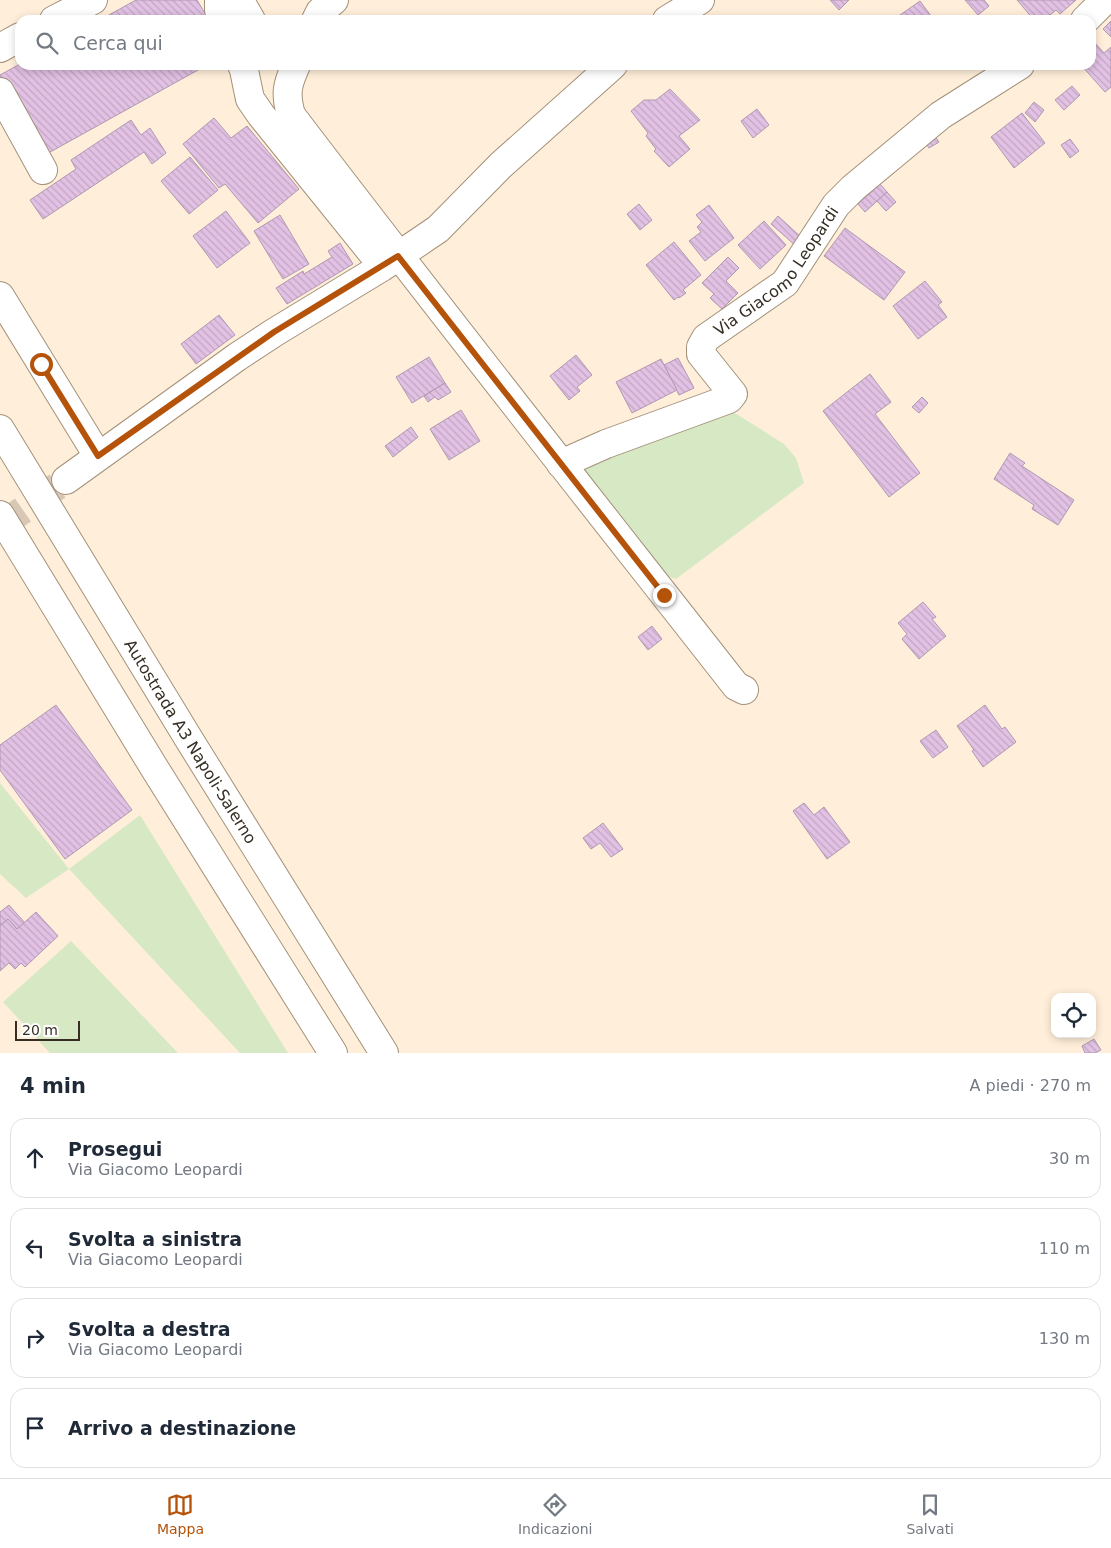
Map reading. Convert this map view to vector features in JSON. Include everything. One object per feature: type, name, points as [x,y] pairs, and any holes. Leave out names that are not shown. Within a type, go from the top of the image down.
[{"type":"main road","points":[[64,15],[93,0]]},
{"type":"main road","points":[[219,0],[221,15]]},
{"type":"main road","points":[[238,0],[248,15]]},
{"type":"main road","points":[[318,15],[334,0]]},
{"type":"main road","points":[[676,15],[700,0]]},
{"type":"main road","points":[[1090,15],[1105,0]]},
{"type":"main road","points":[[0,48],[15,40]]},
{"type":"main road","points":[[244,70],[250,98],[261,116],[390,262],[561,464],[736,686],[744,690]]},
{"type":"main road","points":[[294,70],[288,84],[287,99],[291,115],[390,262]]},
{"type":"main road","points":[[66,480],[267,337],[390,262],[438,229],[501,164],[607,70]]},
{"type":"main road","name":"Via Giacomo Leopardi","points":[[561,464],[606,444],[729,399],[733,394],[702,354],[701,347],[706,338],[785,283],[836,206],[853,188],[941,115],[1012,70]]},
{"type":"main road","points":[[0,92],[43,170]]},
{"type":"main road","points":[[0,296],[98,456]]},
{"type":"main road","name":"Autostrada A3 Napoli-Salerno","points":[[0,429],[384,1053]]},
{"type":"main road","points":[[0,515],[160,777],[333,1053]]},
{"type":"green space","points":[[727,408],[784,444],[796,458],[804,483],[676,579],[663,575],[584,474],[585,467]]},
{"type":"green space","points":[[0,783],[69,869],[26,898],[0,874]]},
{"type":"green space","points":[[140,815],[288,1053],[240,1053],[69,869]]},
{"type":"green space","points":[[71,941],[178,1053],[50,1053],[3,1002]]},
{"type":"building","points":[[136,0],[197,0],[206,15],[109,15]]},
{"type":"building","points":[[830,0],[849,0],[839,10]]},
{"type":"building","points":[[965,0],[984,0],[989,6],[978,15]]},
{"type":"building","points":[[1017,0],[1076,0],[1060,14],[1056,10],[1050,15],[1030,15]]},
{"type":"building","points":[[920,1],[930,15],[900,15]]},
{"type":"building","points":[[1111,21],[1111,37],[1103,29]]},
{"type":"building","points":[[1096,44],[1104,53],[1111,47],[1111,87],[1105,92],[1085,70],[1096,70]]},
{"type":"building","points":[[15,67],[15,70],[198,70],[43,156],[0,80],[0,75]]},
{"type":"building","points":[[1072,86],[1080,95],[1064,110],[1055,100]]},
{"type":"building","points":[[670,89],[700,120],[679,136],[690,149],[669,167],[654,151],[656,149],[646,136],[648,133],[631,111],[644,100],[656,100]]},
{"type":"building","points":[[1034,102],[1044,110],[1035,122],[1025,113]]},
{"type":"building","points":[[757,109],[769,125],[753,138],[741,121]]},
{"type":"building","points":[[1022,113],[1045,143],[1014,168],[991,137]]},
{"type":"building","points":[[214,118],[231,138],[247,126],[299,189],[258,223],[225,184],[219,188],[183,144]]},
{"type":"building","points":[[131,120],[141,135],[150,128],[166,153],[152,164],[144,152],[43,219],[30,200],[76,169],[71,160]]},
{"type":"building","points":[[932,132],[939,142],[929,148],[923,139]]},
{"type":"building","points":[[1070,139],[1079,151],[1070,158],[1061,145]]},
{"type":"building","points":[[190,157],[218,190],[189,214],[161,181]]},
{"type":"building","points":[[880,184],[887,192],[865,212],[858,204]]},
{"type":"building","points":[[887,192],[896,202],[886,211],[877,201]]},
{"type":"building","points":[[639,204],[652,220],[640,230],[627,214]]},
{"type":"building","points":[[709,205],[734,238],[705,261],[689,241],[701,232],[697,227],[702,222],[696,215]]},
{"type":"building","points":[[226,211],[250,243],[217,268],[193,236]]},
{"type":"building","points":[[280,215],[309,264],[283,279],[254,231]]},
{"type":"building","points":[[778,216],[802,238],[796,246],[771,224]]},
{"type":"building","points":[[764,221],[786,245],[760,269],[738,245]]},
{"type":"building","points":[[845,228],[905,272],[884,300],[824,256]]},
{"type":"building","points":[[674,242],[701,275],[683,290],[686,293],[674,300],[646,265]]},
{"type":"building","points":[[340,243],[353,264],[287,304],[276,288],[303,271],[304,274],[332,257],[328,251]]},
{"type":"building","points":[[728,257],[739,268],[726,281],[738,293],[722,309],[710,298],[714,294],[702,283]]},
{"type":"building","points":[[925,281],[942,302],[938,305],[947,317],[918,339],[893,306]]},
{"type":"building","points":[[219,315],[235,335],[196,364],[181,344]]},
{"type":"building","points":[[576,355],[592,375],[577,387],[580,391],[569,400],[550,376]]},
{"type":"building","points":[[429,357],[445,383],[412,403],[396,377]]},
{"type":"building","points":[[678,358],[694,388],[679,395],[664,365]]},
{"type":"building","points":[[661,359],[677,390],[632,413],[616,382]]},
{"type":"building","points":[[870,374],[891,402],[875,414],[920,473],[889,497],[823,411]]},
{"type":"building","points":[[445,383],[451,392],[438,400],[435,397],[428,402],[424,396]]},
{"type":"building","points":[[922,397],[928,403],[919,413],[912,407]]},
{"type":"building","points":[[461,410],[480,441],[449,460],[430,429]]},
{"type":"building","points":[[411,427],[418,437],[393,457],[385,446]]},
{"type":"building","points":[[1010,453],[1025,463],[1022,466],[1074,500],[1058,525],[1032,509],[1034,505],[994,479]]},
{"type":"building","points":[[923,602],[936,617],[932,619],[946,636],[919,659],[902,639],[907,634],[898,623]]},
{"type":"building","points":[[652,626],[662,639],[648,650],[638,637]]},
{"type":"building","points":[[56,705],[132,810],[65,859],[0,770],[0,745]]},
{"type":"building","points":[[985,705],[1002,729],[1005,727],[1016,742],[983,767],[972,751],[974,750],[957,726]]},
{"type":"building","points":[[936,730],[948,747],[933,758],[920,741]]},
{"type":"building","points":[[804,803],[814,815],[824,807],[850,842],[827,859],[793,811]]},
{"type":"building","points":[[603,823],[623,849],[611,857],[600,843],[591,849],[583,838]]},
{"type":"building","points":[[9,905],[25,923],[17,929],[8,919],[0,926],[0,912]]},
{"type":"building","points":[[36,912],[58,936],[25,967],[21,963],[15,969],[9,963],[0,971],[0,926],[8,919],[17,929]]},
{"type":"building","points":[[1094,1039],[1101,1050],[1095,1053],[1085,1053],[1082,1046]]},
{"type":"tunnel","points":[[0,526],[66,480]]},
{"type":"route","points":[[41,364],[98,456],[274,332],[398,256],[664,595]]}]
